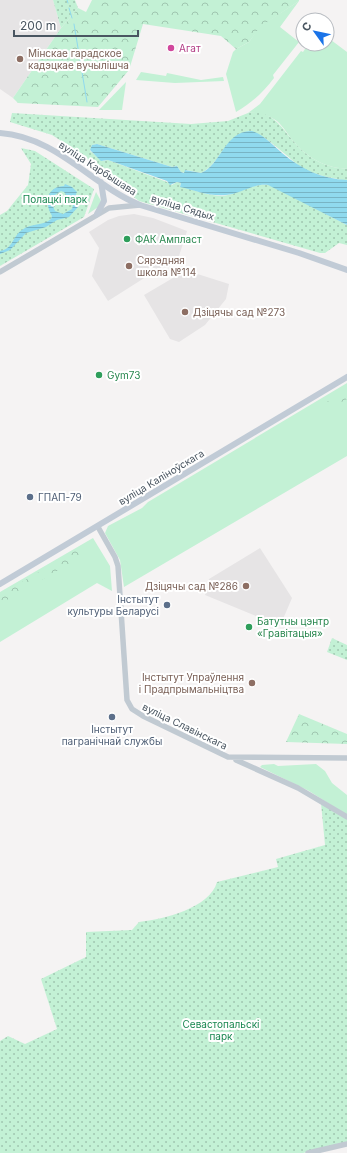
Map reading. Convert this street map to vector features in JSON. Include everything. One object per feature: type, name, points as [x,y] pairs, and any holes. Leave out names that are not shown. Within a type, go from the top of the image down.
[{"type":"main road","name":"вуліца Карбышава","points":[[0,133],[18,136],[41,144],[61,154],[125,199],[140,205]]},
{"type":"main road","points":[[97,214],[104,201],[101,182]]},
{"type":"main road","name":"вуліца Сядых","points":[[140,205],[299,253],[347,270]]},
{"type":"main road","name":"вуліца Каліноўскага","points":[[0,584],[98,527],[347,377]]},
{"type":"street","name":"вуліца Сядых","points":[[0,272],[97,214],[115,207],[140,205]]},
{"type":"street","name":"вуліца Славінскага","points":[[98,527],[115,557],[118,569],[129,705],[141,715],[228,757],[347,758]]},
{"type":"street","points":[[228,757],[298,788],[347,817]]},
{"type":"street","points":[[255,768],[256,758]]},
{"type":"street","points":[[308,1153],[347,1144]]},
{"type":"shaded area","name":"Мінскае гарадское кадэцкае вучылішча","points":[[0,0],[53,0],[61,28],[13,98],[0,89]]},
{"type":"shaded area","name":"Сярэдняя школа №114","points":[[134,214],[153,218],[187,231],[179,256],[108,301],[92,276],[99,248],[89,232],[108,220],[119,216]]},
{"type":"shaded area","name":"Дзіцячы сад №273","points":[[188,271],[229,284],[226,299],[205,325],[179,342],[170,339],[144,295],[178,275]]},
{"type":"shaded area","name":"Дзіцячы сад №286","points":[[260,548],[292,598],[280,626],[205,595],[209,579]]},
{"type":"green space","points":[[53,0],[75,0],[78,8],[61,28]]},
{"type":"green space","points":[[92,0],[299,1],[260,27],[249,42],[236,49],[221,36],[143,24],[129,70],[98,107],[18,103],[13,98],[61,28],[78,8],[86,12]]},
{"type":"green space","points":[[299,1],[280,27],[295,39],[295,47],[273,75],[274,78],[266,88],[252,101],[236,112],[226,74],[233,52],[249,42],[259,27]]},
{"type":"green space","points":[[335,43],[347,52],[347,168],[333,167],[318,162],[305,153],[293,141],[277,121],[263,114],[248,113],[260,104],[300,52],[335,52]]},
{"type":"green space","points":[[141,72],[166,76],[167,73],[201,80],[223,77],[224,81],[175,83],[136,80]]},
{"type":"green space","points":[[126,82],[122,110],[99,110]]},
{"type":"green space","points":[[257,112],[275,120],[305,153],[318,162],[333,167],[347,168],[347,181],[306,170],[266,139],[249,132],[242,133],[230,142],[212,165],[201,173],[186,170],[185,173],[181,172],[177,166],[172,167],[97,144],[92,145],[90,151],[103,161],[108,160],[172,185],[177,182],[181,183],[180,186],[212,195],[229,195],[259,185],[272,186],[347,225],[347,245],[339,243],[325,253],[320,253],[139,201],[107,177],[83,155],[52,135],[10,122],[12,113],[191,124],[228,121],[248,113]]},
{"type":"green space","name":"Полацкі парк","points":[[21,148],[35,151],[94,189],[84,217],[0,266],[0,215],[7,211],[28,185],[31,164]]},
{"type":"green space","points":[[96,192],[101,201],[98,207],[88,214]]},
{"type":"green space","points":[[347,383],[347,456],[124,587],[120,560],[105,533],[108,526],[142,508],[148,502]]},
{"type":"green space","points":[[347,390],[347,399],[328,410],[318,407]]},
{"type":"green space","points":[[93,538],[110,566],[112,591],[97,583],[0,642],[0,592]]},
{"type":"green space","points":[[83,546],[88,553],[0,604],[0,595]]},
{"type":"green space","points":[[332,638],[347,645],[347,660],[327,652]]},
{"type":"green space","points":[[299,714],[347,734],[347,744],[286,742]]},
{"type":"green space","points":[[274,764],[278,766],[316,764],[325,771],[332,783],[347,795],[347,815],[309,791],[260,767],[262,765]]},
{"type":"green space","name":"Севастопальскі парк","points":[[321,803],[347,819],[347,1143],[303,1153],[0,1153],[0,1041],[8,1036],[25,1044],[57,1029],[41,979],[86,957],[86,932],[132,930],[139,922],[161,918],[185,911],[205,899],[213,891],[217,882],[278,867],[276,859],[325,845]]},
{"type":"water","points":[[252,131],[272,144],[289,159],[304,168],[329,178],[347,180],[347,225],[268,185],[258,186],[231,194],[209,194],[180,187],[181,183],[177,182],[170,185],[167,181],[108,160],[101,161],[90,150],[92,145],[97,144],[172,167],[177,166],[181,172],[184,173],[185,170],[201,173],[214,163],[235,136],[243,132]]},
{"type":"water","points":[[65,184],[72,187],[77,192],[78,207],[69,217],[57,220],[46,227],[26,233],[10,250],[0,254],[0,251],[8,248],[22,230],[29,226],[44,223],[51,219],[52,216],[48,206],[48,196],[53,189],[64,186]],"holes":[[[61,191],[67,196],[72,196],[74,202],[72,209],[63,214],[55,211],[52,204],[53,196]]]},
{"type":"waterway","points":[[69,8],[72,18]]},
{"type":"waterway","points":[[74,24],[87,102]]},
{"type":"place","name":"Агат","points":[[171,48]]},
{"type":"place","name":"Мінскае гарадское кадэцкае вучылішча","points":[[20,59]]},
{"type":"place","name":"ФАК Ампласт","points":[[127,239]]},
{"type":"place","name":"Сярэдняя школа №114","points":[[129,266]]},
{"type":"place","name":"Дзіцячы сад №273","points":[[185,312]]},
{"type":"place","name":"Gym73","points":[[99,375]]},
{"type":"place","name":"ГПАП-79","points":[[30,497]]},
{"type":"place","name":"Дзіцячы сад №286","points":[[246,586]]},
{"type":"place","name":"Інстытут культуры Беларусі","points":[[167,605]]},
{"type":"place","name":"Батутны цэнтр «Гравітацыя»","points":[[249,627]]},
{"type":"place","name":"Інстытут Упраўлення і Прадпрымальніцтва","points":[[252,683]]},
{"type":"place","name":"Інстытут пагранічнай службы","points":[[112,717]]}]
